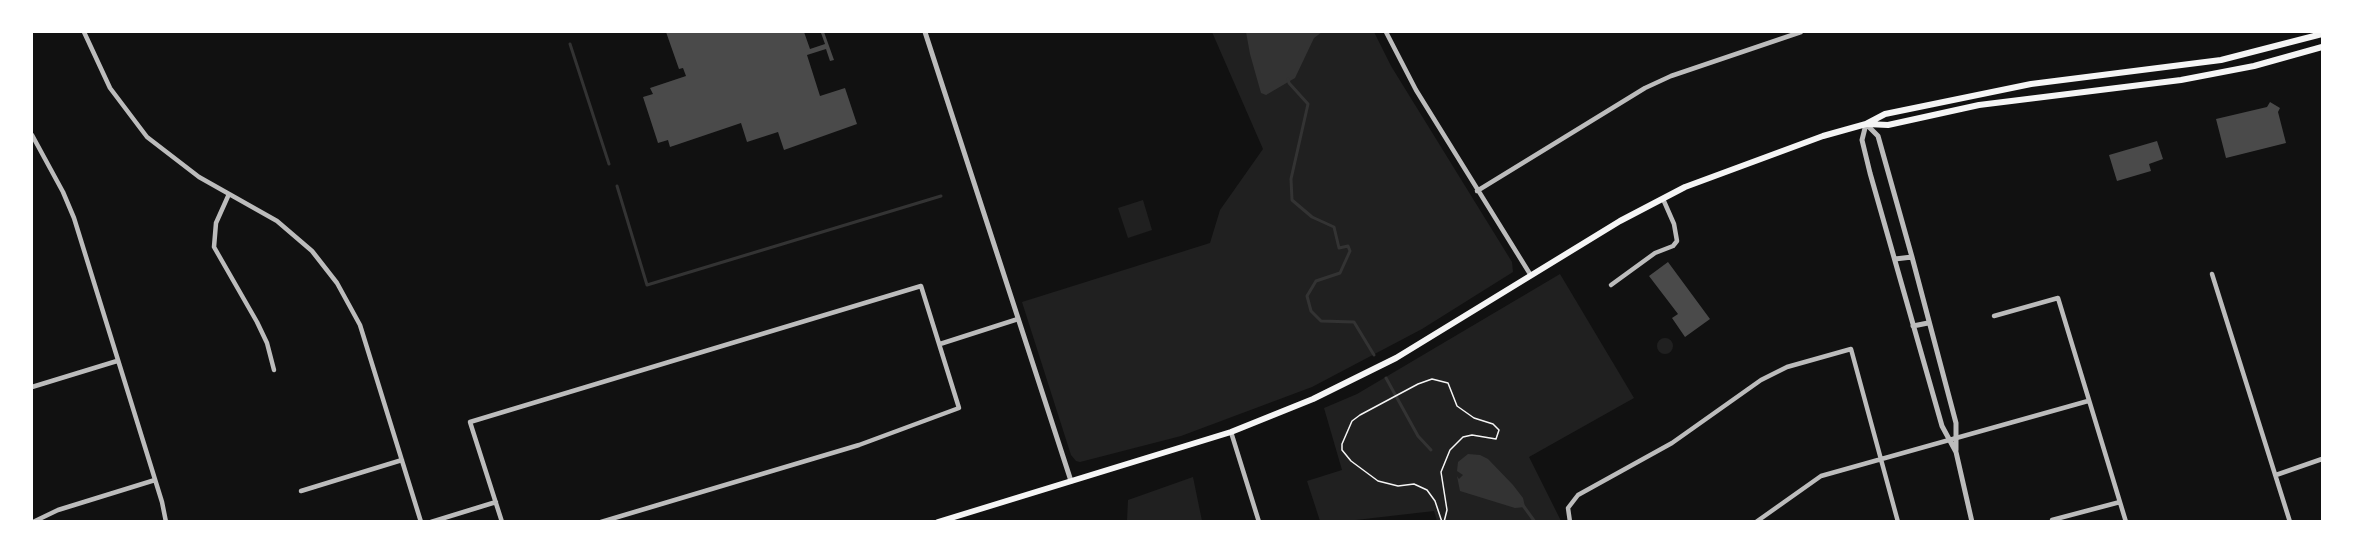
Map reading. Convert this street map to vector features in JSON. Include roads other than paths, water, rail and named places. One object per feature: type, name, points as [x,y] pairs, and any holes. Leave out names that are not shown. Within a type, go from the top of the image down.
[{"type":"main road","points":[[938,522],[1231,432],[1313,399],[1396,358],[1530,274],[1663,199],[1745,164],[1866,124],[1885,114],[1981,93],[2221,60],[2322,34]]},
{"type":"main road","points":[[1866,124],[1888,125],[1972,107],[2191,78],[2254,66],[2322,47]]},
{"type":"street","points":[[84,32],[99,68],[132,120],[147,137],[180,165],[277,221],[312,251],[337,283],[360,326],[421,522]]},
{"type":"street","points":[[925,32],[1071,481]]},
{"type":"street","points":[[1386,32],[1416,90],[1530,274]]},
{"type":"street","points":[[1477,191],[1645,88],[1682,72],[1801,32]]},
{"type":"street","points":[[1866,124],[1878,136],[1912,257],[1956,423],[1956,452]]},
{"type":"street","points":[[1866,124],[1862,140],[1942,426],[1956,452],[1972,522]]},
{"type":"street","points":[[32,135],[72,211],[166,522]]},
{"type":"street","points":[[229,194],[214,231],[214,247],[257,322],[267,343],[274,370]]},
{"type":"street","points":[[1611,285],[1655,253],[1673,246],[1677,241],[1674,224],[1663,199]]},
{"type":"street","points":[[1895,259],[1912,257]]},
{"type":"street","points":[[2212,274],[2290,522]]},
{"type":"street","points":[[502,522],[470,422],[921,286],[958,408],[859,445],[601,522]]},
{"type":"street","points":[[1994,316],[2058,298],[2126,522]]},
{"type":"street","points":[[940,344],[1018,319]]},
{"type":"street","points":[[1913,326],[1928,323]]},
{"type":"street","points":[[1570,522],[1568,508],[1578,495],[1672,443],[1761,380],[1788,367],[1851,350],[1898,522]]},
{"type":"street","points":[[32,387],[117,361]]},
{"type":"street","points":[[1756,522],[1821,476],[2088,401]]},
{"type":"street","points":[[1231,432],[1259,522]]},
{"type":"street","points":[[2276,475],[2322,459]]},
{"type":"street","points":[[301,491],[402,460]]},
{"type":"street","points":[[33,522],[58,510],[155,480]]},
{"type":"street","points":[[431,522],[496,502]]},
{"type":"street","points":[[2052,520],[2120,502]]},
{"type":"waterway","points":[[570,44],[609,164]]},
{"type":"waterway","points":[[1288,79],[1308,104],[1291,179],[1292,200],[1312,217],[1334,227],[1339,248],[1348,246],[1350,251],[1340,273],[1316,281],[1307,296],[1311,311],[1321,321],[1354,322],[1374,355]]},
{"type":"waterway","points":[[617,186],[647,285],[941,196]]},
{"type":"waterway","points":[[1386,378],[1418,436],[1431,450]]},
{"type":"waterway","points":[[1522,504],[1535,522]]}]
